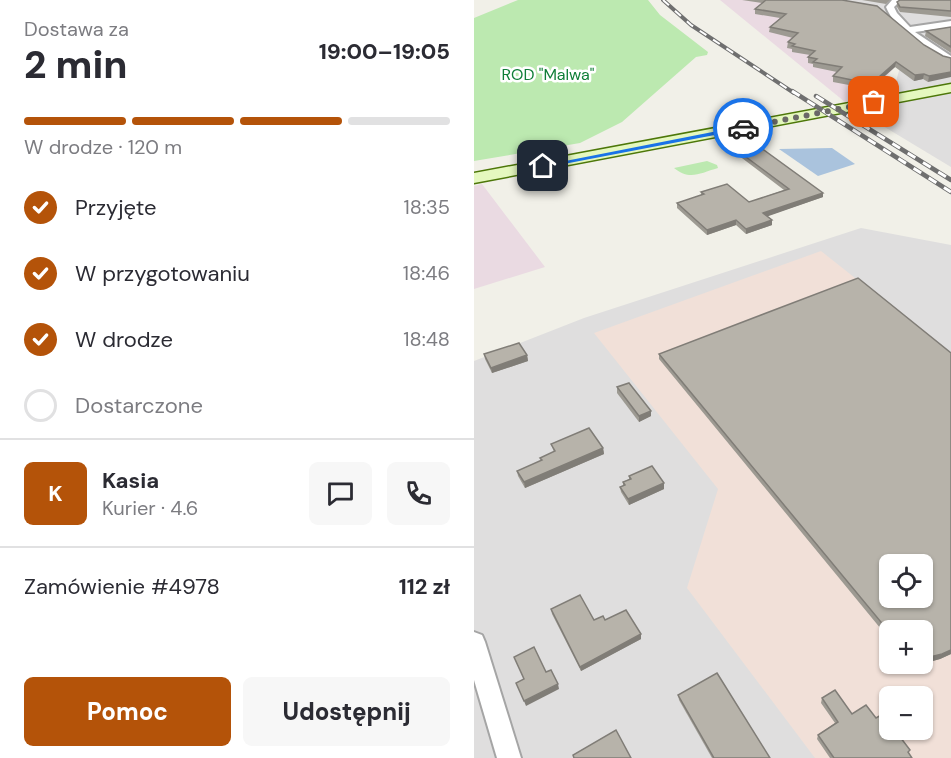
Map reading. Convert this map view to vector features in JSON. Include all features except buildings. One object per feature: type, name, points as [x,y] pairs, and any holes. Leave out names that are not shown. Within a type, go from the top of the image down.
[{"type":"street","points":[[890,9],[897,0]]},
{"type":"street","points":[[880,7],[890,9]]},
{"type":"street","points":[[890,9],[893,15],[910,30],[951,60]]},
{"type":"street","points":[[910,30],[951,24]]},
{"type":"street","points":[[474,178],[951,88]]},
{"type":"street","points":[[474,642],[509,758]]},
{"type":"shaded area","points":[[720,0],[800,0],[902,58],[869,98],[845,102]]},
{"type":"shaded area","points":[[800,0],[951,0],[951,167],[883,126],[903,57]]},
{"type":"shaded area","points":[[482,184],[545,267],[474,289],[474,186]]},
{"type":"shaded area","points":[[861,228],[951,245],[951,758],[474,758],[474,361],[584,318]]},
{"type":"shaded area","points":[[821,251],[951,354],[951,758],[815,758],[687,588],[718,489],[594,333]]},
{"type":"green space","name":"ROD \"Malwa\"","points":[[518,0],[648,0],[660,15],[708,52],[707,55],[696,57],[622,122],[580,143],[474,161],[474,18]]},
{"type":"green space","points":[[707,161],[717,165],[718,168],[690,175],[674,168]]},
{"type":"water","points":[[832,148],[855,164],[818,176],[779,149]]},
{"type":"railway","points":[[663,0],[691,25],[794,93]]},
{"type":"railway","points":[[792,91],[951,192]]},
{"type":"railway","points":[[816,96],[951,180]]},
{"type":"way so far","points":[[743,128],[874,102]]},
{"type":"route","points":[[543,166],[743,128]]}]
